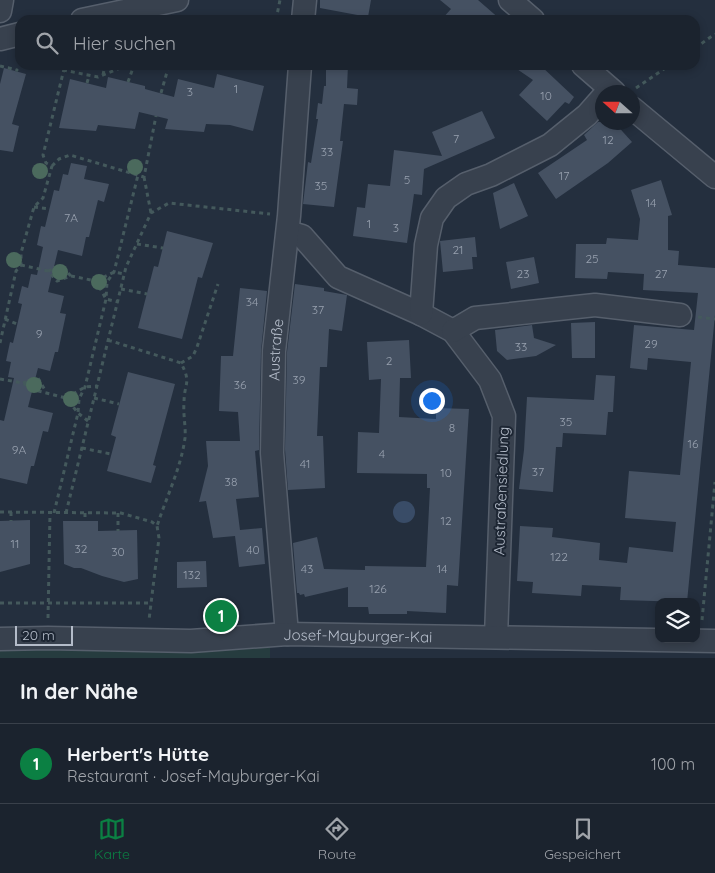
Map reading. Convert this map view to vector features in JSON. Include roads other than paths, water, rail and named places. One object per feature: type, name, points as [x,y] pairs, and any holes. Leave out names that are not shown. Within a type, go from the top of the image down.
[{"type":"street","points":[[0,10],[2,0]]},
{"type":"street","points":[[106,15],[177,0]]},
{"type":"street","points":[[304,15],[305,0]]},
{"type":"street","points":[[510,0],[527,15]]},
{"type":"street","points":[[0,39],[15,35]]},
{"type":"street","name":"Austraße","points":[[287,634],[272,453],[274,351],[289,224],[300,70]]},
{"type":"street","points":[[588,70],[604,85]]},
{"type":"street","points":[[421,314],[426,245],[432,218],[446,198],[466,184],[491,175],[550,145],[595,108]]},
{"type":"street","points":[[640,115],[715,177]]},
{"type":"street","name":"Austraßensiedlung","points":[[289,224],[338,277],[421,314],[452,331],[490,380],[504,416],[496,637]]},
{"type":"street","points":[[452,331],[475,318],[595,305],[680,315]]},
{"type":"street","name":"Josef-Mayburger-Kai","points":[[0,639],[48,638],[191,641],[287,634],[707,641]]},
{"type":"water","points":[[404,501],[414,508],[415,512],[408,522],[404,523],[394,516],[393,512],[400,502]]},
{"type":"place","name":"Herbert's Hütte","points":[[221,616]]}]
